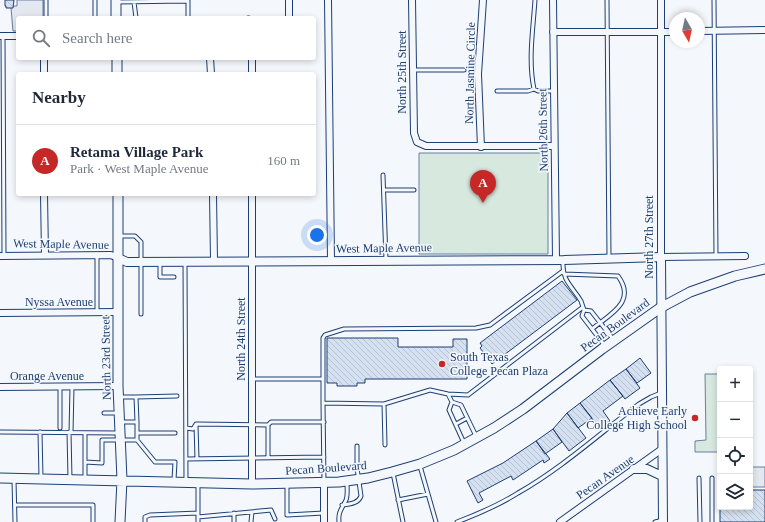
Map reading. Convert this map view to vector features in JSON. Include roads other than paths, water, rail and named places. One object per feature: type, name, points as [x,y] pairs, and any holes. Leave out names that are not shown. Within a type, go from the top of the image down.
[{"type":"main road","points":[[116,1],[116,16]]},
{"type":"main road","points":[[117,60],[117,72]]},
{"type":"main road","name":"North 23rd Street","points":[[118,196],[118,397],[122,480],[120,522]]},
{"type":"main road","name":"Pecan Boulevard","points":[[0,478],[252,484],[359,480],[392,472],[420,464],[465,445],[477,438],[524,408],[614,340],[660,308],[690,292],[734,276],[765,269]]},
{"type":"street","points":[[289,0],[289,16]]},
{"type":"street","points":[[328,0],[331,261]]},
{"type":"street","name":"North 25th Street","points":[[412,0],[414,133],[417,142],[426,146],[481,147]]},
{"type":"street","name":"North Jasmine Circle","points":[[481,147],[478,74],[482,0]]},
{"type":"street","name":"North 26th Street","points":[[553,0],[554,146],[560,259]]},
{"type":"street","name":"North 27th Street","points":[[660,0],[660,308],[662,450],[660,522]]},
{"type":"street","points":[[705,31],[765,30]]},
{"type":"street","points":[[553,32],[669,32]]},
{"type":"street","points":[[1,36],[16,36]]},
{"type":"street","points":[[44,60],[44,72]]},
{"type":"street","points":[[210,60],[211,72]]},
{"type":"street","points":[[252,60],[252,72]]},
{"type":"street","points":[[481,147],[554,146]]},
{"type":"street","points":[[44,196],[44,255]]},
{"type":"street","points":[[213,196],[214,261]]},
{"type":"street","name":"North 24th Street","points":[[252,196],[252,484]]},
{"type":"street","name":"West Maple Avenue","points":[[2,256],[111,255],[127,262],[160,262],[745,256]]},
{"type":"street","name":"Nyssa Avenue","points":[[0,313],[117,312]]},
{"type":"street","name":"Orange Avenue","points":[[0,387],[118,386]]},
{"type":"street","name":"Pecan Avenue","points":[[560,522],[662,450]]},
{"type":"street","points":[[634,469],[647,469],[662,476]]},
{"type":"street","points":[[324,482],[324,522]]},
{"type":"lane","points":[[46,0],[46,16]]},
{"type":"lane","points":[[95,0],[95,16]]},
{"type":"lane","points":[[534,90],[530,68],[535,0]]},
{"type":"lane","points":[[607,0],[609,258]]},
{"type":"lane","points":[[714,0],[716,256]]},
{"type":"lane","points":[[116,1],[188,1],[188,16]]},
{"type":"lane","points":[[134,2],[136,16]]},
{"type":"lane","points":[[1,36],[2,256]]},
{"type":"lane","points":[[413,70],[464,70]]},
{"type":"lane","points":[[497,91],[553,91]]},
{"type":"lane","points":[[383,175],[386,260]]},
{"type":"lane","points":[[384,190],[414,190]]},
{"type":"lane","points":[[118,236],[135,236],[141,242],[141,314]]},
{"type":"lane","points":[[97,255],[97,312]]},
{"type":"lane","points":[[560,259],[566,281],[581,302],[584,309],[582,316],[605,347]]},
{"type":"lane","points":[[185,261],[186,482]]},
{"type":"lane","points":[[160,262],[160,277],[174,277]]},
{"type":"lane","points":[[324,482],[323,338],[325,335],[344,329],[476,328],[490,326],[563,272],[618,276],[623,283],[625,292],[620,306],[592,328]]},
{"type":"lane","points":[[584,309],[591,311],[614,340]]},
{"type":"lane","points":[[323,403],[384,404],[430,390],[448,394],[468,395],[584,309]]},
{"type":"lane","points":[[252,379],[323,379]]},
{"type":"lane","points":[[70,479],[72,386]]},
{"type":"lane","points":[[60,387],[60,428]]},
{"type":"lane","points":[[457,522],[496,506],[518,494],[557,468],[639,404],[661,393]]},
{"type":"lane","points":[[448,394],[452,402],[450,410],[465,445]]},
{"type":"lane","points":[[118,397],[176,396]]},
{"type":"lane","points":[[136,397],[137,440]]},
{"type":"lane","points":[[452,402],[461,405],[477,438]]},
{"type":"lane","points":[[384,404],[385,445]]},
{"type":"lane","points":[[104,413],[137,422]]},
{"type":"lane","points":[[456,424],[467,418]]},
{"type":"lane","points":[[196,424],[268,425],[271,422],[324,422]]},
{"type":"lane","points":[[186,428],[193,429],[196,424]]},
{"type":"lane","points":[[196,424],[196,459]]},
{"type":"lane","points":[[268,425],[268,458]]},
{"type":"lane","points":[[0,432],[102,433],[137,440],[155,462],[175,462],[174,482]]},
{"type":"lane","points":[[40,432],[41,478]]},
{"type":"lane","points":[[85,433],[85,479]]},
{"type":"lane","points":[[86,462],[102,462],[102,433]]},
{"type":"lane","points":[[137,433],[175,433]]},
{"type":"lane","points":[[102,440],[120,436]]},
{"type":"lane","points":[[342,505],[355,503],[360,500],[361,496],[357,468],[357,446]]},
{"type":"lane","points":[[186,459],[324,457]]},
{"type":"lane","points":[[420,464],[436,522]]},
{"type":"lane","points":[[392,472],[403,522]]},
{"type":"lane","points":[[14,478],[15,522]]},
{"type":"lane","points":[[699,478],[700,522]]},
{"type":"lane","points":[[712,478],[712,522]]},
{"type":"lane","points":[[339,522],[338,515],[342,505],[347,499],[347,481]]},
{"type":"lane","points":[[198,482],[198,522]]},
{"type":"lane","points":[[287,483],[287,515],[324,513]]},
{"type":"lane","points":[[398,500],[428,494]]},
{"type":"lane","points":[[15,505],[93,504],[93,522]]},
{"type":"lane","points":[[145,522],[145,517],[150,515],[198,515],[271,510],[275,519]]},
{"type":"lane","points":[[251,522],[252,512]]},
{"type":"lane","points":[[234,513],[234,522]]},
{"type":"place","name":"Retama Village Park","points":[[483,203]]},
{"type":"place","name":"South Texas College Pecan Plaza","points":[[442,364]]},
{"type":"place","name":"Achieve Early College High School","points":[[695,418]]}]
